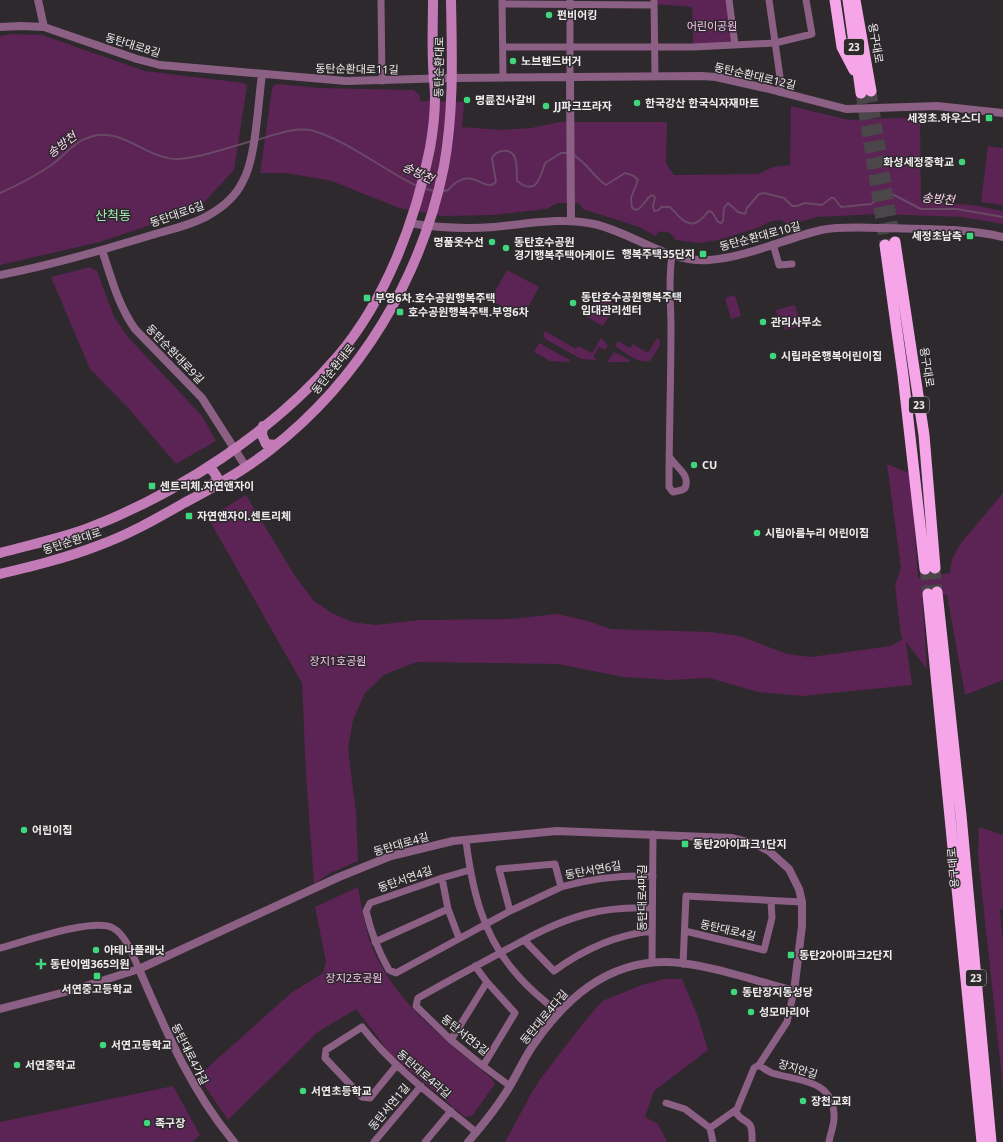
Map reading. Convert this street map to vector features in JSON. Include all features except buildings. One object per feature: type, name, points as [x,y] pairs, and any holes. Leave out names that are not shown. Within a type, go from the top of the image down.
[{"type":"highway","points":[[835,0],[842,47],[863,77]]},
{"type":"highway","name":"용구대로","points":[[848,0],[866,92]]},
{"type":"highway","name":"용구대로","points":[[855,0],[863,77]]},
{"type":"highway","points":[[862,0],[869,49],[863,77]]},
{"type":"highway","name":"23","points":[[890,244],[904,375],[930,568]]},
{"type":"highway","name":"용구대로","points":[[933,593],[953,796],[949,820],[982,1142]]},
{"type":"highway","name":"용구대로","points":[[953,796],[961,814],[991,1142]]},
{"type":"main road","name":"동탄순환대로","points":[[0,553],[67,535],[110,519],[160,494],[234,449],[290,403],[338,356],[357,329],[386,278],[418,201],[430,147],[435,97],[433,0]]},
{"type":"main road","name":"동탄순환대로","points":[[0,574],[61,559],[99,546],[131,532],[192,499],[246,467],[276,445],[320,404],[361,355],[387,316],[402,287],[428,227],[434,204],[448,139],[452,78],[451,0]]},
{"type":"main road","points":[[433,46],[436,52],[448,52],[452,49]]},
{"type":"main road","points":[[263,426],[262,435],[266,444],[276,445]]},
{"type":"main road","points":[[192,499],[215,482],[217,477],[208,466]]},
{"type":"street","points":[[38,0],[44,27]]},
{"type":"street","points":[[381,0],[382,81]]},
{"type":"street","points":[[729,0],[736,45]]},
{"type":"street","points":[[769,0],[781,84],[779,92]]},
{"type":"street","points":[[503,47],[654,47],[775,43],[812,34],[806,0]]},
{"type":"street","points":[[503,77],[502,2],[654,2],[655,76]]},
{"type":"street","points":[[570,2],[570,76],[572,119],[571,221]]},
{"type":"street","name":"동탄대로8길","points":[[0,27],[44,27],[160,65],[262,74]]},
{"type":"street","name":"동탄순환대로11길","points":[[262,74],[325,80],[382,81],[452,78]]},
{"type":"street","name":"동탄대로6길","points":[[0,275],[43,267],[102,250],[194,221],[218,210],[229,200],[243,182],[251,156],[262,74]]},
{"type":"street","name":"동탄순환대로12길","points":[[452,78],[570,76],[716,77],[846,109],[937,106],[1003,113]]},
{"type":"street","name":"동탄순환대로10길","points":[[409,223],[428,227],[478,228],[543,221],[571,221],[594,224],[622,232],[672,256],[696,260],[715,259],[820,230],[840,228],[953,229],[976,231],[1003,237]]},
{"type":"street","points":[[773,244],[779,265],[792,264]]},
{"type":"street","name":"동탄순환대로9길","points":[[102,250],[127,317],[135,329],[202,398],[246,467]]},
{"type":"street","points":[[669,456],[685,475],[686,479],[685,488],[677,492],[673,492],[669,488],[669,456],[671,267],[672,256]]},
{"type":"street","name":"동탄대로4길","points":[[0,1009],[73,990],[139,969],[391,856],[454,841],[557,831],[731,838],[755,844],[769,851],[788,869],[799,889],[802,902],[802,926],[794,991]]},
{"type":"street","name":"동탄대로4마길","points":[[652,963],[653,834]]},
{"type":"street","points":[[466,841],[475,897],[485,924],[500,953],[522,980],[559,1013]]},
{"type":"street","name":"동탄서연6길","points":[[561,887],[555,864],[500,869],[510,911],[561,887],[583,881],[620,875],[653,876]]},
{"type":"street","points":[[442,878],[470,870]]},
{"type":"street","name":"동탄서연4길","points":[[459,938],[448,909],[442,878],[370,903],[366,911],[375,942],[389,970],[396,973],[510,911]]},
{"type":"street","name":"동탄대로4길","points":[[683,964],[686,896],[802,902]]},
{"type":"street","name":"동탄대로4길","points":[[685,931],[764,950],[772,918],[771,901]]},
{"type":"street","name":"동탄서연3길","points":[[475,966],[487,982],[515,1013],[483,1066],[451,1040],[416,1006],[418,998],[475,966],[556,923],[590,912],[624,908],[652,908]]},
{"type":"street","points":[[375,942],[448,909]]},
{"type":"street","points":[[0,948],[79,927],[103,924],[113,928],[121,935],[139,969]]},
{"type":"street","points":[[524,940],[554,971],[596,945],[624,935],[652,931]]},
{"type":"street","name":"동탄대로4다길","points":[[468,1142],[491,1114],[510,1086],[531,1048],[559,1013],[582,991],[596,982],[622,970],[652,963],[683,964],[794,991]]},
{"type":"street","name":"동탄대로4가길","points":[[139,969],[178,1057],[206,1105],[234,1142]]},
{"type":"street","points":[[451,1040],[487,982]]},
{"type":"street","points":[[710,1128],[735,1111],[741,1102],[754,1068],[759,1065],[786,1022],[794,991]]},
{"type":"street","name":"동탄대로4라길","points":[[396,1066],[370,1098],[362,1097],[325,1058],[326,1050],[362,1027],[396,1066],[476,1132]]},
{"type":"street","name":"장지안길","points":[[759,1065],[770,1072],[807,1081],[829,1094],[834,1115],[829,1142]]},
{"type":"street","points":[[483,1066],[510,1086]]},
{"type":"street","name":"동탄서연1길","points":[[374,1142],[421,1086]]},
{"type":"street","points":[[666,1103],[685,1109],[710,1128],[713,1142]]},
{"type":"street","points":[[425,1142],[451,1111]]},
{"type":"street","points":[[735,1111],[741,1118],[748,1121],[751,1127],[752,1142]]},
{"type":"green space","name":"어린이공원","points":[[654,0],[729,0],[735,45],[693,47],[692,7],[654,4]]},
{"type":"green space","points":[[11,34],[42,35],[145,71],[244,83],[247,86],[234,170],[198,209],[100,242],[0,265],[0,36]]},
{"type":"green space","points":[[279,84],[319,88],[414,90],[420,96],[420,101],[464,102],[462,127],[500,130],[531,128],[560,122],[667,122],[666,163],[674,175],[758,174],[773,167],[790,165],[791,106],[849,120],[920,117],[921,201],[973,205],[1003,211],[1003,224],[962,217],[879,214],[817,217],[789,225],[781,220],[771,221],[760,227],[719,240],[699,243],[676,240],[671,234],[661,231],[658,232],[656,236],[639,227],[583,209],[579,203],[558,203],[546,209],[493,215],[442,216],[399,208],[332,181],[286,173],[260,173],[272,89],[274,85]]},
{"type":"green space","points":[[988,146],[1003,148],[1003,205],[981,202]]},
{"type":"green space","points":[[90,267],[97,271],[114,317],[128,337],[202,416],[216,441],[176,464],[130,410],[90,369],[51,277]]},
{"type":"green space","points":[[507,270],[539,287],[523,317],[490,300]]},
{"type":"green space","points":[[598,295],[616,305],[603,326],[585,316]]},
{"type":"green space","points":[[735,295],[741,316],[731,319],[725,298]]},
{"type":"green space","points":[[795,305],[801,326],[785,330],[783,323],[779,324],[776,310]]},
{"type":"green space","points":[[545,331],[576,349],[578,346],[592,353],[601,338],[608,345],[605,350],[599,347],[593,357],[598,360],[581,359],[545,339],[543,336]]},
{"type":"green space","points":[[657,338],[660,341],[659,347],[650,361],[641,361],[636,359],[615,346],[618,341],[630,348],[633,344],[648,353]]},
{"type":"green space","points":[[539,343],[570,360],[569,362],[550,361],[534,352]]},
{"type":"green space","points":[[614,352],[630,360],[629,362],[607,362]]},
{"type":"green space","name":"장지1호공원","points":[[887,464],[911,474],[918,578],[950,573],[952,559],[961,543],[1003,493],[1003,680],[965,695],[947,595],[922,595],[927,669],[906,642],[912,685],[803,696],[758,692],[709,678],[670,680],[623,677],[558,664],[416,662],[384,675],[365,693],[353,720],[348,749],[356,812],[358,861],[330,873],[314,884],[306,775],[302,683],[208,518],[246,495],[295,576],[314,601],[332,613],[352,622],[376,625],[420,620],[510,619],[557,614],[588,621],[611,629],[710,632],[740,636],[787,654],[811,657],[891,646],[903,639],[901,636],[895,585],[901,568]]},
{"type":"green space","points":[[979,827],[1003,835],[1003,908],[1000,910],[1003,942],[1003,1088],[978,856]]},
{"type":"green space","name":"장지2호공원","points":[[358,887],[369,938],[378,960],[390,980],[404,999],[420,1016],[492,1079],[495,1084],[472,1116],[465,1117],[392,1056],[356,1009],[318,1032],[228,1120],[198,1076],[291,993],[323,973],[326,962],[315,907]]},
{"type":"green space","points":[[664,979],[682,979],[698,1017],[708,1050],[654,1091],[645,1117],[658,1124],[667,1142],[505,1142],[541,1078],[602,1001],[642,985]]},
{"type":"green space","points":[[173,1086],[200,1135],[192,1142],[0,1142],[0,1122]]},
{"type":"waterway","name":"송방천","points":[[257,140],[293,130],[314,131],[340,142],[417,186]]},
{"type":"waterway","name":"송방천","points":[[0,193],[53,164],[75,145],[90,137],[102,135],[113,136],[124,139],[167,158],[179,159],[206,154],[252,141]]},
{"type":"waterway","name":"송방천","points":[[441,192],[448,190],[456,182],[464,179],[476,180],[487,185],[491,185],[496,182],[492,158],[500,151],[508,151],[512,153],[517,166],[517,181],[529,187],[536,184],[539,180],[545,163],[561,153],[569,153]]},
{"type":"waterway","name":"송방천","points":[[573,155],[606,185],[625,173],[634,176],[638,180],[631,198],[632,208],[637,210],[652,195],[655,197],[653,206],[654,211],[659,210],[661,207],[670,207],[685,222],[689,223],[699,221],[709,211],[712,212],[718,222],[721,223],[723,221],[724,208],[728,203],[738,212],[745,214],[747,208],[759,194],[764,193],[784,198],[792,206],[805,203],[822,205],[831,198],[834,198],[841,207],[871,204],[880,198],[892,194],[921,209],[957,209],[1003,217]]},
{"type":"waterway","name":"송방천","points":[[423,188],[434,191]]},
{"type":"tunnel","points":[[871,91],[895,242]]},
{"type":"tunnel","points":[[861,93],[885,245]]},
{"type":"tunnel","points":[[935,568],[937,592]]},
{"type":"tunnel","points":[[925,569],[928,594]]},
{"type":"place","name":"펀비어킹","points":[[549,15]]},
{"type":"place","name":"노브랜드버거","points":[[513,61]]},
{"type":"place","name":"명륜진사갈비","points":[[467,100]]},
{"type":"place","name":"한국강산 한국식자재마트","points":[[637,103]]},
{"type":"place","name":"JJ파크프라자","points":[[546,106]]},
{"type":"place","name":"세정초.하우스디","points":[[989,118]]},
{"type":"place","name":"화성세정중학교","points":[[962,162]]},
{"type":"place","name":"세정초남측","points":[[970,236]]},
{"type":"place","name":"명품옷수선","points":[[492,242]]},
{"type":"place","name":"동탄호수공원 경기행복주택아케이드","points":[[506,248]]},
{"type":"place","name":"행복주택35단지","points":[[703,254]]},
{"type":"place","name":"부영6차.호수공원행복주택","points":[[367,298]]},
{"type":"place","name":"동탄호수공원행복주택 임대관리센터","points":[[573,303]]},
{"type":"place","name":"호수공원행복주택.부영6차","points":[[400,312]]},
{"type":"place","name":"관리사무소","points":[[763,322]]},
{"type":"place","name":"시립라온행복어린이집","points":[[773,356]]},
{"type":"place","name":"CU","points":[[694,465]]},
{"type":"place","name":"센트리체.자연앤자이","points":[[152,486]]},
{"type":"place","name":"자연앤자이.센트리체","points":[[189,516]]},
{"type":"place","name":"시립아름누리 어린이집","points":[[757,533]]},
{"type":"place","name":"어린이집","points":[[24,830]]},
{"type":"place","name":"동탄2아이파크1단지","points":[[685,844]]},
{"type":"place","name":"아테나플래닛","points":[[96,950]]},
{"type":"place","name":"동탄2아이파크2단지","points":[[791,955]]},
{"type":"place","name":"동탄이엠365의원","points":[[41,964]]},
{"type":"place","name":"서연중고등학교","points":[[97,976]]},
{"type":"place","name":"동탄장지동성당","points":[[734,992]]},
{"type":"place","name":"성모마리아","points":[[751,1012]]},
{"type":"place","name":"서연고등학교","points":[[103,1045]]},
{"type":"place","name":"서연중학교","points":[[17,1065]]},
{"type":"place","name":"서연초등학교","points":[[303,1091]]},
{"type":"place","name":"장천교회","points":[[803,1101]]},
{"type":"place","name":"족구장","points":[[147,1123]]},
{"type":"district","name":"산척동","points":[[113,215]]}]
